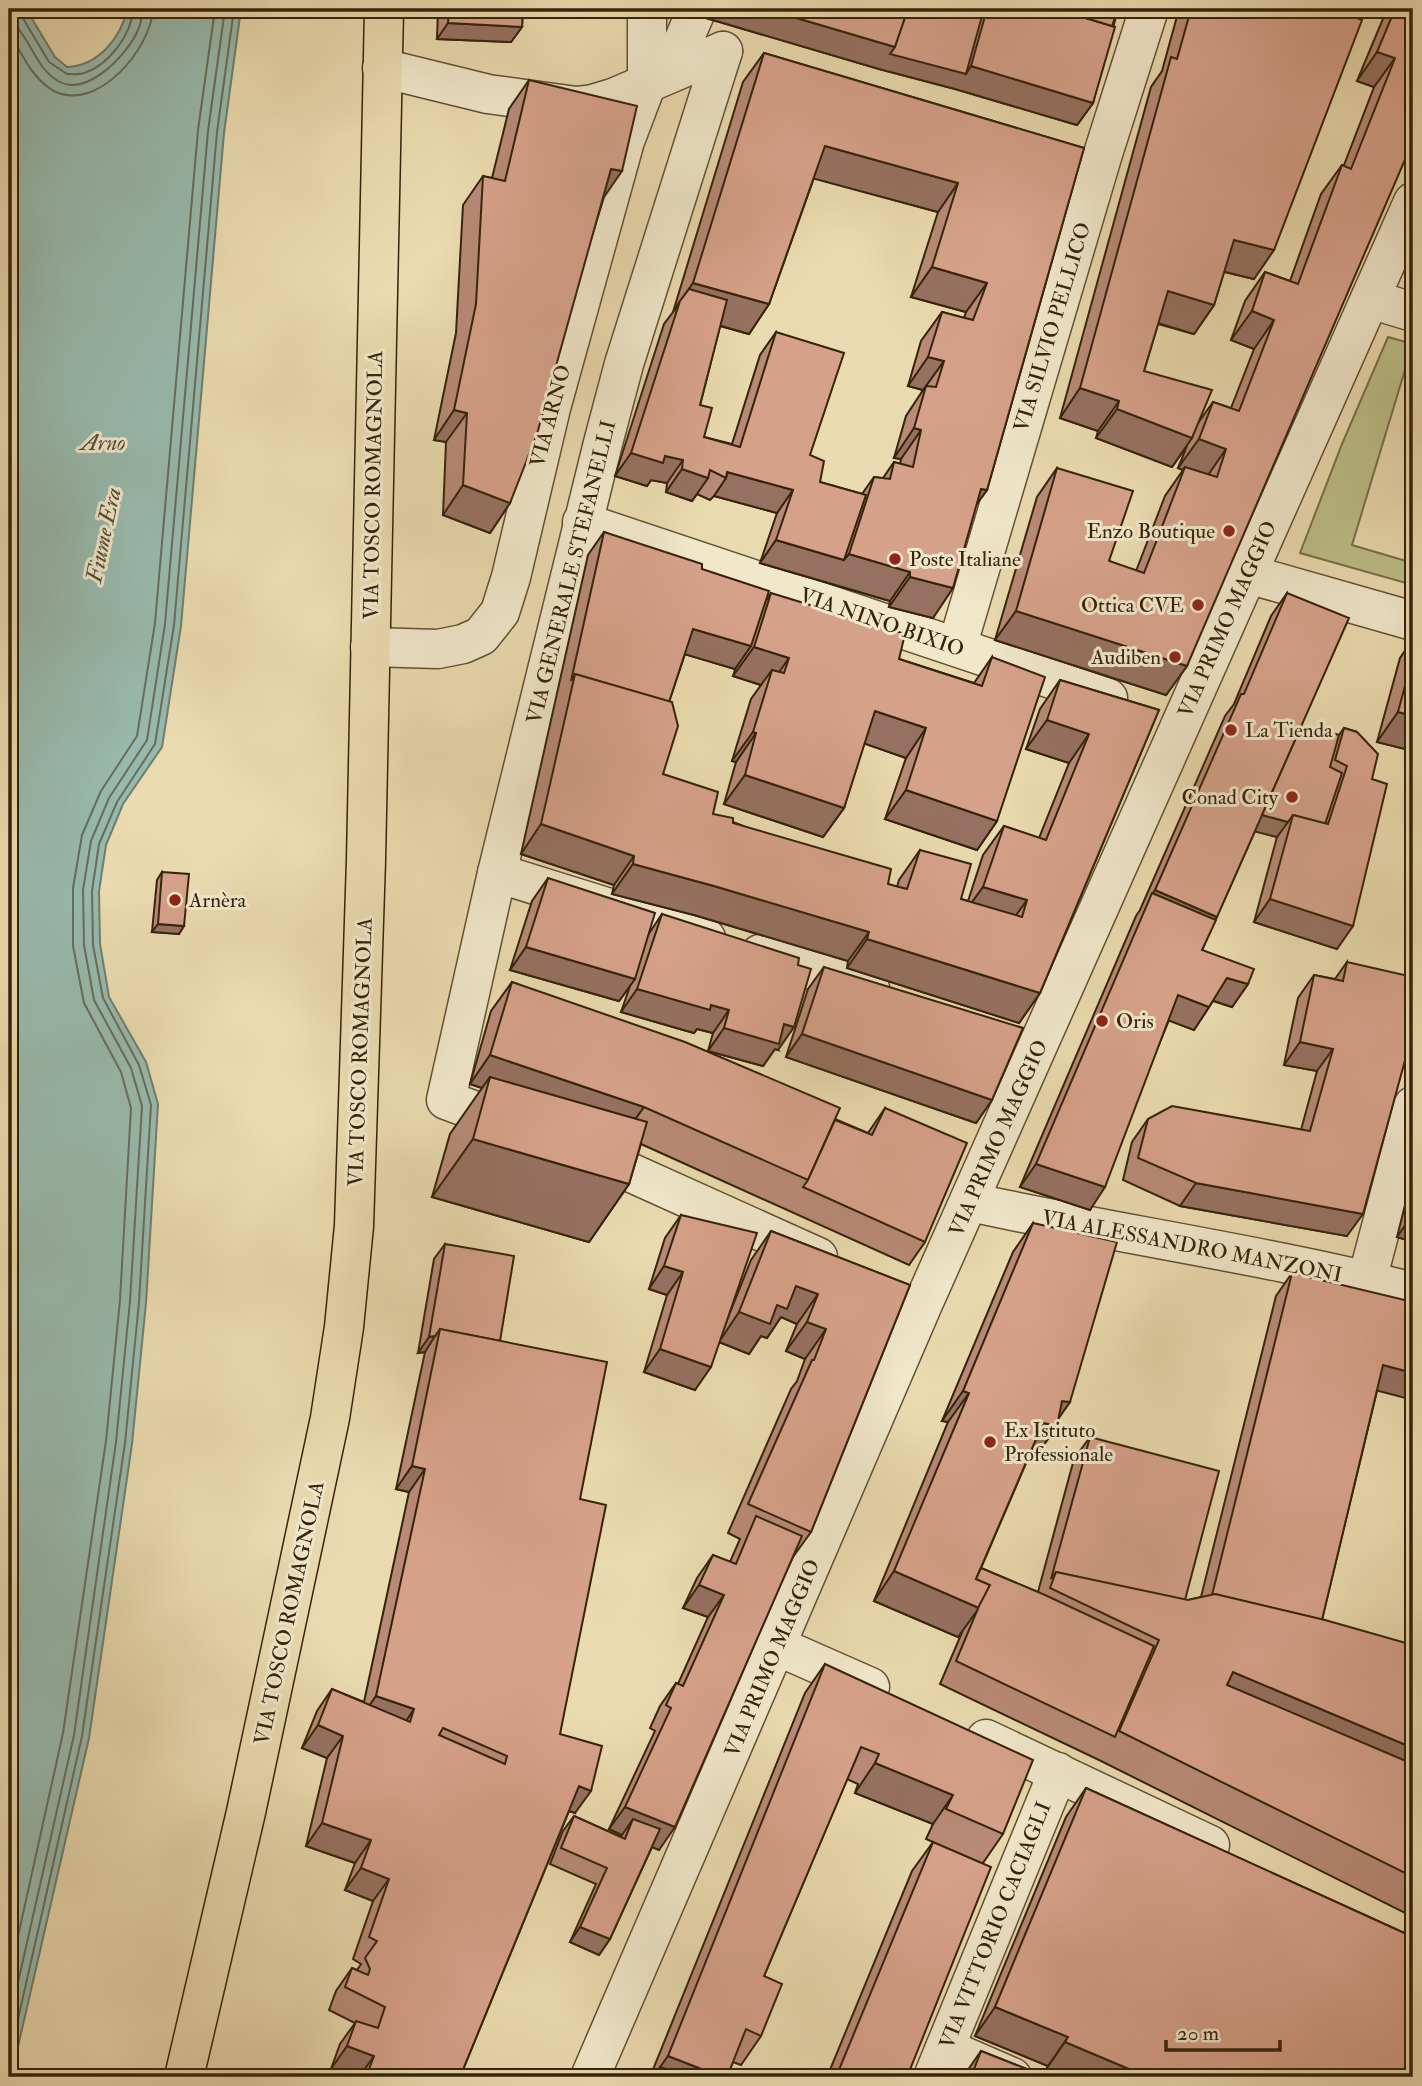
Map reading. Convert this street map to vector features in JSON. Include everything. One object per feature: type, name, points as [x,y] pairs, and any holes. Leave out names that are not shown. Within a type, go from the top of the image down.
[{"type":"main road","name":"VIA TOSCO ROMAGNOLA","points":[[184,2077],[223,1914],[298,1572],[330,1418],[344,1327],[357,1182],[384,9]]},
{"type":"street","points":[[382,68],[488,94],[576,106],[593,104],[659,78],[647,9]]},
{"type":"street","name":"VIA ARNO","points":[[370,647],[438,649],[463,644],[481,636],[500,612],[511,578],[551,408],[630,123],[659,78],[697,9]]},
{"type":"street","name":"VIA SILVIO PELLICO","points":[[957,647],[1087,153],[1149,9]]},
{"type":"street","name":"VIA GENERALE STEFANELLI","points":[[659,78],[736,55],[624,364],[582,522],[497,873],[446,1100],[576,1148],[849,1270]]},
{"type":"street","name":"VIA PRIMO MAGGIO","points":[[590,2077],[923,1304],[970,1202],[1026,1037],[1181,723],[1413,202]]},
{"type":"street","points":[[1370,299],[1413,312]]},
{"type":"street","name":"VIA NINO BIXIO","points":[[582,522],[1181,723]]},
{"type":"street","points":[[1248,574],[1413,621]]},
{"type":"street","points":[[497,873],[905,999]]},
{"type":"street","points":[[1367,1280],[1411,1127]]},
{"type":"street","name":"VIA ALESSANDRO MANZONI","points":[[970,1202],[1056,1221],[1293,1264],[1413,1292]]},
{"type":"street","points":[[886,1287],[923,1304]]},
{"type":"street","points":[[777,1646],[896,1699]]},
{"type":"street","points":[[958,1727],[1242,1861]]},
{"type":"street","name":"VIA VITTORIO CACIAGLI","points":[[939,2063],[1058,1772]]},
{"type":"street","points":[[939,2063],[1012,2077]]},
{"type":"green space","points":[[1388,337],[1413,344],[1413,361],[1408,360],[1352,545],[1413,563],[1413,585],[1300,553],[1342,444]]},
{"type":"water","name":"Arno","points":[[9,9],[26,9],[55,57],[67,67],[89,62],[98,56],[114,40],[127,9],[241,9],[224,133],[181,626],[162,747],[123,804],[106,845],[99,891],[100,944],[109,997],[146,1062],[158,1104],[146,1303],[132,1444],[89,1738],[11,2077],[9,2077]]},
{"type":"building","points":[[449,9],[523,9],[522,27],[448,23]]},
{"type":"building","points":[[766,9],[908,9],[895,47]]},
{"type":"building","points":[[908,9],[955,9],[982,16],[966,74],[890,54]]},
{"type":"building","points":[[987,9],[1036,9],[1047,12],[1048,9],[1056,9],[1115,27],[1093,103],[971,66]]},
{"type":"building","points":[[1067,9],[1118,9],[1112,26],[1066,12]]},
{"type":"building","points":[[1191,9],[1336,9],[1362,20],[1274,250],[1234,240],[1214,305],[1168,291],[1144,371],[1212,390],[1192,438],[1117,409],[1119,401],[1080,388],[1171,57],[1177,59]]},
{"type":"building","points":[[1395,9],[1413,9],[1413,141],[1187,666],[1016,611],[1057,468],[1133,491],[1109,561],[1144,573],[1185,467],[1217,477],[1226,449],[1199,439],[1213,402],[1239,411],[1274,320],[1252,311],[1265,272],[1298,284],[1342,165],[1351,169],[1395,58],[1377,52]]},
{"type":"building","points":[[764,53],[1084,148],[987,490],[981,489],[953,588],[910,577],[910,572],[849,554],[874,477],[890,479],[894,462],[913,467],[921,430],[914,428],[926,386],[936,387],[944,361],[928,357],[942,312],[973,320],[987,283],[932,267],[958,183],[825,146],[769,304],[693,283]]},
{"type":"building","points":[[529,80],[637,106],[622,171],[611,169],[537,434],[510,503],[463,485],[467,413],[454,410],[476,304],[483,176],[505,181]]},
{"type":"building","points":[[689,289],[727,300],[700,405],[712,408],[704,437],[740,447],[776,332],[844,353],[810,455],[824,461],[820,482],[866,495],[844,560],[776,540],[793,490],[727,472],[726,478],[710,470],[708,478],[682,469],[683,460],[665,456],[663,463],[631,453],[680,301]]},
{"type":"building","points":[[604,532],[702,564],[702,569],[769,591],[751,646],[693,629],[669,702],[575,674],[571,681]]},
{"type":"building","points":[[771,593],[905,634],[899,659],[982,686],[992,657],[1045,677],[997,821],[906,790],[926,728],[875,711],[844,808],[745,775],[756,733],[753,732],[772,670],[784,673],[789,658],[754,647]]},
{"type":"building","points":[[1287,593],[1349,618],[1217,917],[1155,890]]},
{"type":"building","points":[[1413,656],[1413,716],[1398,712]]},
{"type":"building","points":[[575,674],[672,702],[678,726],[663,774],[718,792],[713,814],[733,818],[733,823],[891,869],[888,884],[907,889],[920,850],[971,864],[961,899],[1022,917],[1027,900],[983,887],[1004,826],[1046,840],[1089,734],[1047,720],[1060,680],[1159,710],[1040,993],[867,939],[869,932],[633,864],[634,856],[541,824]]},
{"type":"building","points":[[1301,727],[1339,735],[1330,767],[1342,773],[1325,824],[1293,815],[1288,822],[1262,815]]},
{"type":"building","points":[[1344,728],[1357,732],[1378,754],[1372,779],[1387,784],[1353,926],[1270,899],[1293,815],[1328,824],[1347,766],[1335,760]]},
{"type":"building","points":[[162,872],[189,874],[184,926],[158,924]]},
{"type":"building","points":[[548,878],[655,913],[635,979],[526,947]]},
{"type":"building","points":[[1152,893],[1216,920],[1202,950],[1254,969],[1248,984],[1227,978],[1209,1007],[1178,995],[1105,1187],[1036,1164]]},
{"type":"building","points":[[662,914],[799,958],[798,965],[811,969],[794,1027],[784,1024],[779,1044],[724,1028],[729,1010],[711,1005],[710,1010],[637,989]]},
{"type":"building","points":[[1347,962],[1413,977],[1413,1031],[1363,1214],[1196,1183],[1138,1158],[1148,1119],[1172,1106],[1310,1131],[1333,1049],[1300,1042],[1314,975],[1343,981]]},
{"type":"building","points":[[824,967],[1023,1028],[992,1100],[802,1034]]},
{"type":"building","points":[[512,982],[685,1042],[840,1108],[808,1180],[644,1107],[490,1055]]},
{"type":"building","points":[[490,1077],[647,1122],[629,1184],[473,1139]]},
{"type":"building","points":[[885,1108],[967,1143],[925,1242],[803,1187],[835,1120],[872,1135]]},
{"type":"building","points":[[681,1215],[757,1233],[711,1367],[660,1349],[683,1272],[664,1266]]},
{"type":"building","name":"Ex Istituto Professionale","points":[[1033,1223],[1117,1242],[1070,1402],[1062,1401],[1057,1426],[1043,1423],[976,1579],[990,1585],[979,1608],[894,1571],[969,1393],[963,1391]]},
{"type":"building","points":[[771,1231],[910,1285],[811,1532],[748,1504],[826,1329],[807,1322],[818,1294],[796,1286],[787,1309],[777,1305],[770,1324],[739,1312]]},
{"type":"building","points":[[445,1244],[514,1256],[500,1341],[440,1329],[435,1336],[429,1337]]},
{"type":"building","points":[[1292,1273],[1413,1302],[1413,1373],[1383,1365],[1322,1620],[1212,1595]]},
{"type":"building","points":[[440,1329],[607,1362],[580,1499],[606,1505],[560,1734],[602,1746],[591,1791],[579,1786],[460,2077],[366,2077],[374,2056],[347,2046],[356,2021],[378,2028],[385,2007],[345,1987],[352,1968],[368,1975],[370,1969],[365,1958],[377,1941],[369,1937],[389,1879],[361,1868],[371,1840],[322,1823],[343,1736],[318,1725],[332,1689],[410,1722],[414,1709],[376,1696],[425,1469],[412,1466]],"holes":[[[443,1728],[507,1756],[505,1764],[439,1735]]]},
{"type":"building","points":[[1090,1437],[1219,1471],[1185,1600],[1056,1572],[1051,1579]]},
{"type":"building","points":[[756,1516],[802,1536],[675,1827],[625,1807],[671,1708],[666,1705],[676,1683],[683,1686],[724,1595],[699,1585],[713,1555],[736,1564]]},
{"type":"building","points":[[981,1568],[1154,1646],[1115,1737],[956,1661],[990,1585],[976,1579]]},
{"type":"building","points":[[1056,1572],[1188,1600],[1215,1594],[1325,1620],[1413,1645],[1413,1748],[1233,1672],[1227,1685],[1413,1764],[1413,1877],[1119,1731],[1159,1640],[1050,1588]]},
{"type":"building","points":[[825,1664],[1033,1760],[1003,1834],[946,1809],[953,1795],[875,1763],[879,1754],[861,1747],[764,1976],[782,1984],[761,2036],[746,2029],[727,2077],[722,2077],[668,2056]]},
{"type":"building","points":[[1086,1788],[1413,1937],[1413,2077],[1148,2077],[1065,2042],[1068,2037],[995,2007]]},
{"type":"building","points":[[574,1816],[625,1839],[633,1819],[660,1829],[610,1939],[580,1927],[607,1868],[561,1848]]},
{"type":"building","points":[[933,1842],[991,1867],[907,2077],[836,2077]]},
{"type":"building","points":[[981,2051],[1047,2077],[971,2077]]},
{"type":"building","points":[[660,2067],[687,2077],[656,2077]]},
{"type":"place","name":"Enzo Boutique","points":[[1229,531]]},
{"type":"place","name":"Poste Italiane","points":[[895,559]]},
{"type":"place","name":"Ottica CVE","points":[[1198,605]]},
{"type":"place","name":"Audiben","points":[[1175,657]]},
{"type":"place","name":"La Tienda","points":[[1231,730]]},
{"type":"place","name":"Conad City","points":[[1292,797]]},
{"type":"place","name":"Arnèra","points":[[175,900]]},
{"type":"place","name":"Oris","points":[[1102,1021]]},
{"type":"place","name":"Ex Istituto Professionale","points":[[990,1442]]},
{"type":"water label","name":"Fiume Era","points":[[103,535]]}]
